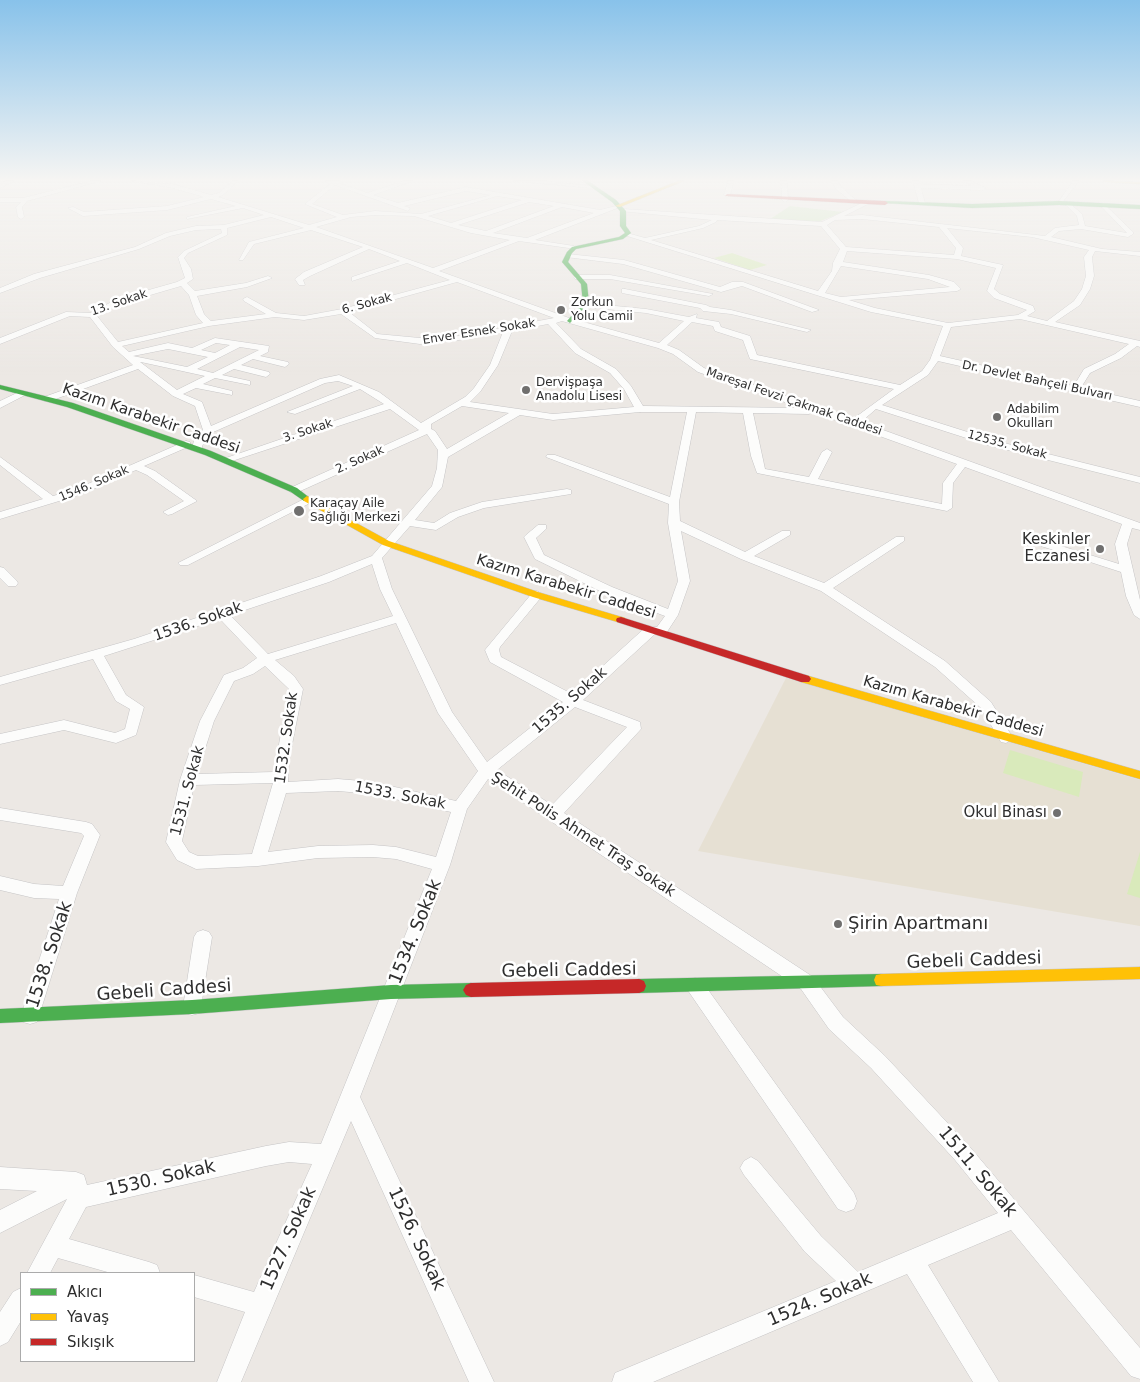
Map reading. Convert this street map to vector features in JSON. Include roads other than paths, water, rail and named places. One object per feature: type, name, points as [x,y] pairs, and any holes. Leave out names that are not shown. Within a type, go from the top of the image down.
[{"type":"street","points":[[0,291],[26,281],[143,245]]},
{"type":"street","points":[[197,245],[180,258],[187,269],[189,277],[182,282],[193,294],[200,315],[209,324]]},
{"type":"street","points":[[241,259],[250,245]]},
{"type":"street","name":"Mareşal Fevzi Çakmak Caddesi","points":[[364,245],[566,320],[661,346],[676,352],[701,370],[963,462],[1134,525]]},
{"type":"street","points":[[434,270],[501,245]]},
{"type":"street","points":[[550,245],[571,252],[624,262],[720,293]]},
{"type":"street","points":[[585,305],[586,292],[578,277],[564,262],[571,252],[593,245]]},
{"type":"street","points":[[663,245],[874,310],[948,325],[1020,317],[1138,343]]},
{"type":"street","points":[[841,245],[844,249],[957,257],[1000,267],[990,289],[997,296],[1030,308],[1031,311],[1020,317]]},
{"type":"street","points":[[957,257],[960,248],[958,245]]},
{"type":"street","points":[[1077,245],[1092,249],[1140,254]]},
{"type":"street","points":[[302,283],[299,279],[307,274],[369,247]]},
{"type":"street","points":[[820,294],[833,277],[844,249]]},
{"type":"street","points":[[1049,324],[1077,302],[1086,289],[1090,276],[1088,257],[1092,249]]},
{"type":"street","points":[[355,279],[406,261]]},
{"type":"street","points":[[835,298],[957,289],[951,284],[929,278],[837,263]]},
{"type":"street","points":[[578,277],[610,277],[720,293]]},
{"type":"street","points":[[193,294],[247,285],[268,278]]},
{"type":"street","name":"6. Sokak","points":[[116,345],[209,324],[275,315],[304,318],[344,311],[457,280]]},
{"type":"street","name":"13. Sokak","points":[[0,341],[68,314],[92,315],[120,300],[182,282]]},
{"type":"street","points":[[661,346],[720,293],[735,284],[743,284],[815,310]]},
{"type":"street","points":[[625,291],[731,312],[807,330]]},
{"type":"street","name":"6. Sokak","points":[[247,299],[275,315]]},
{"type":"street","points":[[566,320],[585,305],[646,311],[716,324],[718,329],[747,338],[753,357],[900,388]]},
{"type":"street","name":"Enver Esnek Sokak","points":[[344,311],[375,336],[399,340],[447,339],[550,321],[566,320]]},
{"type":"street","points":[[92,315],[116,345],[134,361],[176,394],[199,404],[208,431]]},
{"type":"street","points":[[550,321],[578,351],[613,371],[628,388],[640,410]]},
{"type":"street","points":[[854,423],[900,388],[925,373],[936,356],[948,325]]},
{"type":"street","points":[[426,431],[426,423],[473,394],[490,373],[509,328]]},
{"type":"street","points":[[182,330],[193,339],[208,343]]},
{"type":"street","points":[[156,335],[168,346],[215,356],[266,374]]},
{"type":"street","points":[[176,394],[266,348],[220,339],[193,351]]},
{"type":"street","points":[[1079,384],[1087,371],[1118,356],[1138,343]]},
{"type":"street","points":[[188,370],[239,344]]},
{"type":"street","points":[[47,399],[168,346]]},
{"type":"street","points":[[253,356],[285,364]]},
{"type":"street","name":"Dr. Devlet Bahçeli Bulvarı","points":[[936,356],[1140,398]]},
{"type":"street","name":"Dr. Devlet Bahçeli Bulvarı","points":[[936,356],[1140,404]]},
{"type":"street","points":[[134,361],[141,359],[247,383]]},
{"type":"street","points":[[191,446],[208,431],[323,381],[339,378],[391,405],[426,431],[432,433],[443,450],[444,455],[437,487],[408,522],[386,543],[376,558]]},
{"type":"street","points":[[195,385],[229,393]]},
{"type":"street","name":"Kazım Karabekir Caddesi","points":[[0,387],[47,399],[191,446],[294,490],[308,500],[386,543],[536,595],[656,631],[822,685],[1140,775]]},
{"type":"street","points":[[292,412],[357,387]]},
{"type":"street","points":[[0,405],[24,393]]},
{"type":"street","points":[[461,403],[553,417],[640,410],[820,411]]},
{"type":"street","name":"3. Sokak","points":[[226,460],[391,405]]},
{"type":"street","name":"12535. Sokak","points":[[875,406],[992,443],[1140,480]]},
{"type":"street","name":"1535. Sokak","points":[[486,771],[574,701],[672,615],[684,581],[674,523],[674,502],[680,485],[692,411]]},
{"type":"street","points":[[444,455],[518,412]]},
{"type":"street","points":[[748,412],[756,456],[762,470],[947,508],[948,484],[963,462]]},
{"type":"street","name":"2. Sokak","points":[[294,490],[426,431]]},
{"type":"street","name":"1546. Sokak","points":[[0,516],[91,487],[135,466],[191,446]]},
{"type":"street","points":[[812,481],[827,452]]},
{"type":"street","points":[[551,457],[674,502]]},
{"type":"street","points":[[0,460],[52,501]]},
{"type":"street","points":[[135,466],[151,473],[192,501],[168,512]]},
{"type":"street","points":[[408,522],[436,527],[454,515],[482,505],[568,492]]},
{"type":"street","points":[[184,563],[308,500]]},
{"type":"street","points":[[674,523],[745,557],[825,588],[940,664],[986,704],[1006,738]]},
{"type":"street","points":[[1134,525],[1122,544],[1132,596],[1140,615]]},
{"type":"street","points":[[542,527],[530,537],[539,557],[608,590],[672,615]]},
{"type":"street","points":[[745,557],[786,533]]},
{"type":"street","points":[[825,588],[900,540]]},
{"type":"street","points":[[1045,544],[1128,570]]},
{"type":"street","name":"1536. Sokak","points":[[0,681],[98,655],[325,580],[376,558]]},
{"type":"street","name":"Şehit Polis Ahmet Traş Sokak","points":[[376,558],[386,589],[445,713],[462,740],[486,771],[521,792],[807,983]]},
{"type":"street","points":[[0,571],[12,583]]},
{"type":"street","points":[[536,595],[495,645],[492,654],[499,662],[574,701],[635,725],[634,729],[552,814]]},
{"type":"street","name":"1532. Sokak","points":[[222,614],[265,659],[289,679],[296,689],[280,783],[258,860]]},
{"type":"street","name":"1531. Sokak","points":[[400,618],[265,659],[248,671],[229,678],[224,684],[207,721],[188,780],[174,842],[183,856],[196,863],[206,864],[258,860],[318,852],[373,851],[396,853],[442,865]]},
{"type":"street","points":[[0,739],[64,725],[116,738],[132,732],[137,707],[121,698],[98,655]]},
{"type":"street","name":"1534. Sokak","points":[[349,1095],[442,865],[460,808],[486,771]]},
{"type":"street","name":"1533. Sokak","points":[[188,780],[373,788],[460,808]]},
{"type":"street","name":"1538. Sokak","points":[[0,814],[86,828],[92,835],[69,893],[30,1016]]},
{"type":"street","name":"1538. Sokak","points":[[0,883],[34,891],[69,893]]},
{"type":"street","points":[[192,1007],[203,937]]},
{"type":"street","name":"Gebeli Caddesi","points":[[0,1016],[192,1007],[391,992],[695,986],[1140,973]]},
{"type":"street","name":"1511. Sokak","points":[[807,983],[836,1023],[878,1062],[919,1105],[1015,1216],[1140,1367]]},
{"type":"street","points":[[695,986],[846,1201]]},
{"type":"street","name":"1527. Sokak","points":[[229,1382],[260,1305],[327,1155],[349,1095]]},
{"type":"street","name":"1526. Sokak","points":[[349,1095],[482,1382]]},
{"type":"street","name":"1530. Sokak","points":[[78,1190],[288,1152],[327,1155]]},
{"type":"street","points":[[751,1168],[813,1244],[856,1285]]},
{"type":"street","points":[[0,1178],[78,1190]]},
{"type":"street","points":[[0,1222],[78,1190]]},
{"type":"street","points":[[39,1272],[54,1246],[78,1190]]},
{"type":"street","name":"1524. Sokak","points":[[624,1382],[1015,1216]]},
{"type":"street","points":[[54,1246],[145,1272]]},
{"type":"street","points":[[912,1261],[987,1382]]},
{"type":"street","points":[[195,1286],[260,1305]]},
{"type":"street","points":[[0,1334],[20,1302]]},
{"type":"place","name":"Zorkun Yolu Camii","points":[[561,310]]},
{"type":"place","name":"Dervişpaşa Anadolu Lisesi","points":[[526,390]]},
{"type":"place","name":"Adabilim Okulları","points":[[997,417]]},
{"type":"place","name":"Karaçay Aile Sağlığı Merkezi","points":[[299,511]]},
{"type":"place","name":"Keskinler Eczanesi","points":[[1100,549]]},
{"type":"place","name":"Okul Binası","points":[[1057,813]]},
{"type":"place","name":"Şirin Apartmanı","points":[[838,924]]}]
